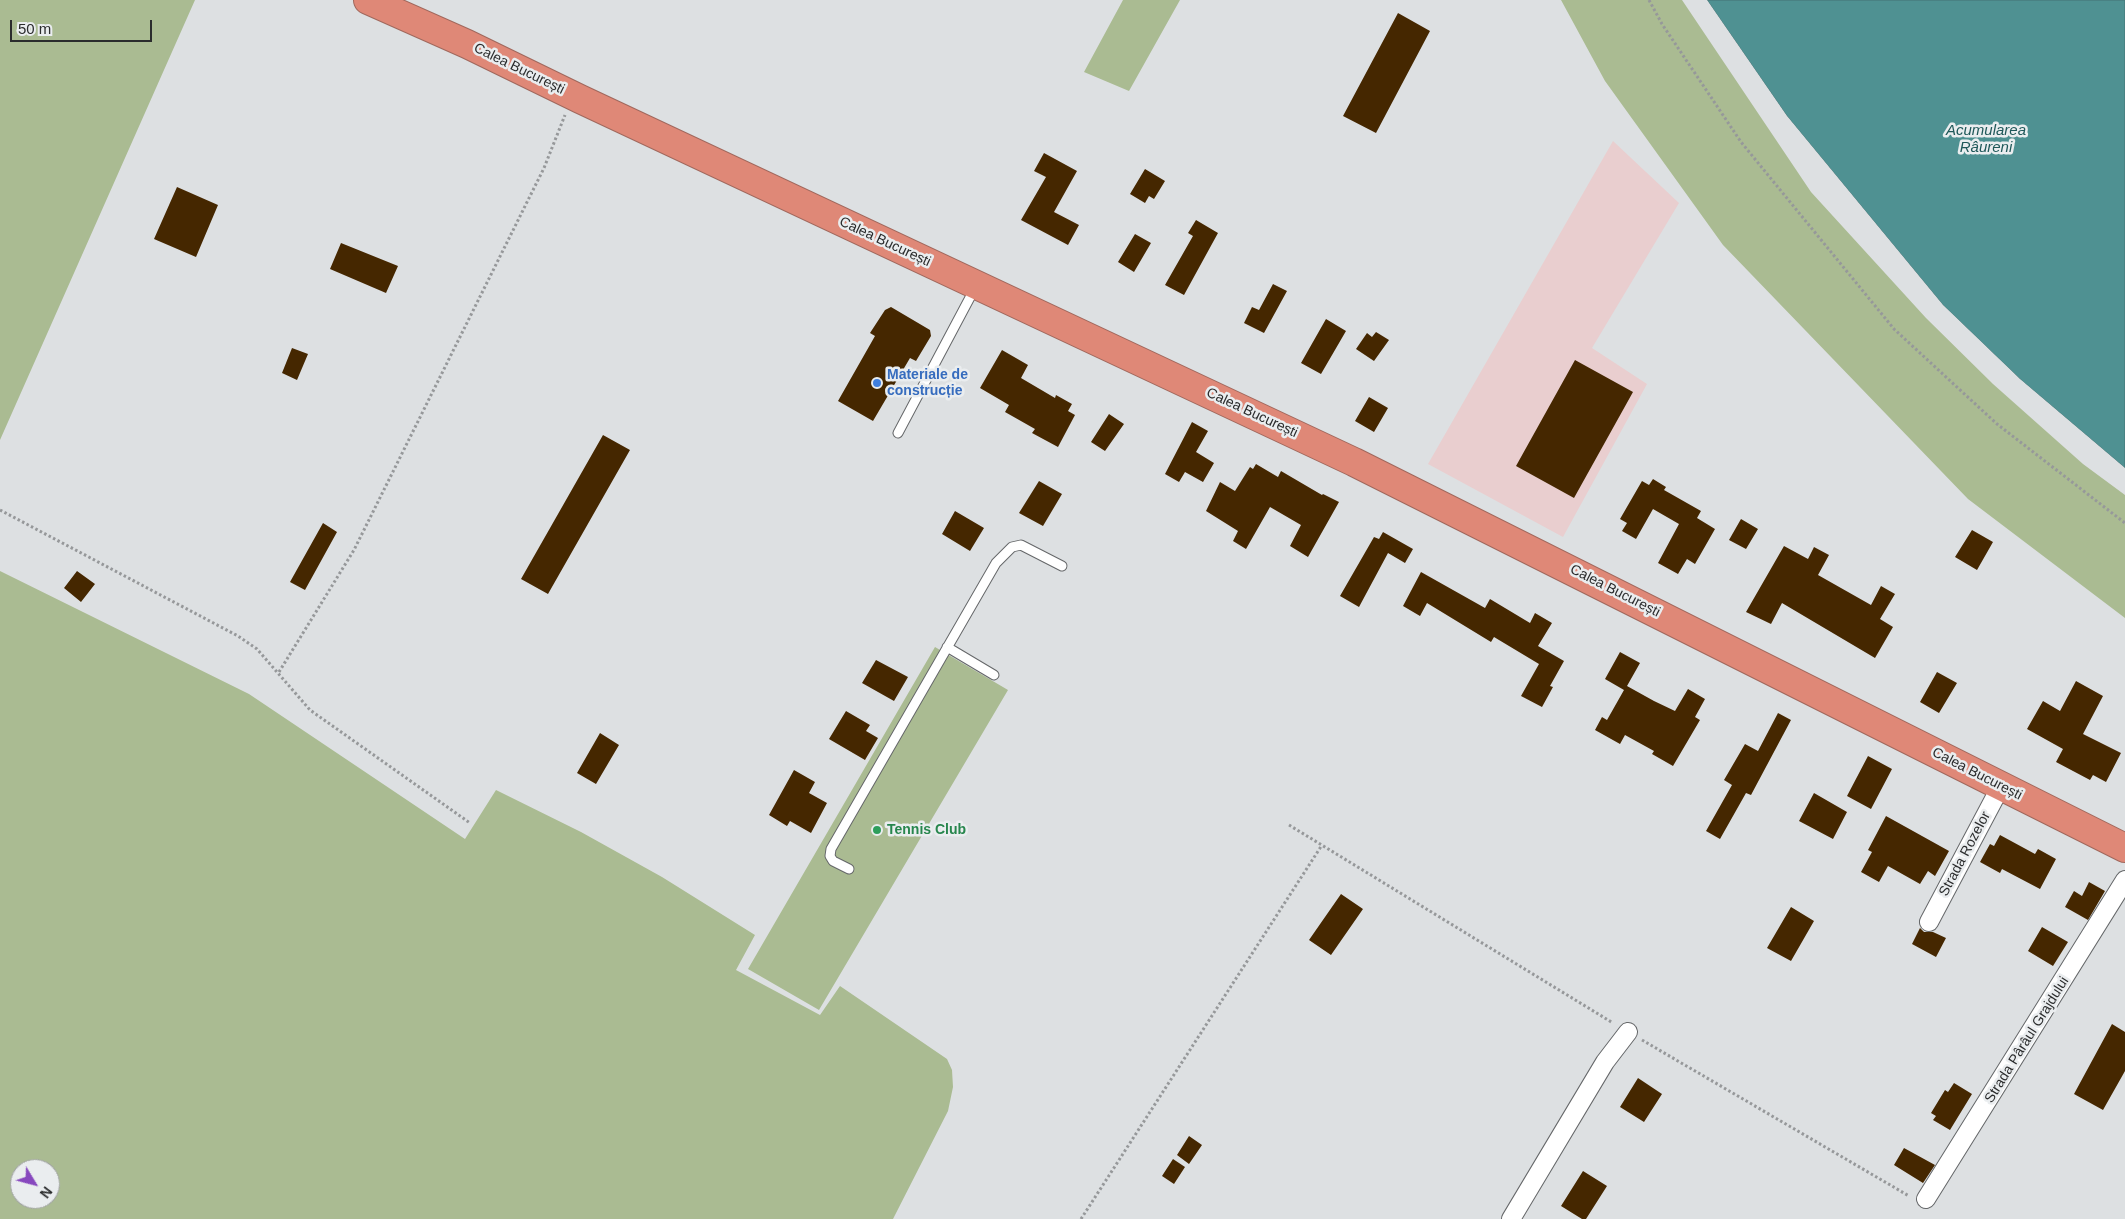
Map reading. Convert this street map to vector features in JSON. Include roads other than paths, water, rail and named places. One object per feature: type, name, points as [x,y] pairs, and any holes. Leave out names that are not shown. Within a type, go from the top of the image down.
[{"type":"highway","name":"Calea București","points":[[368,0],[467,44],[1453,510],[2125,848]]},
{"type":"street","name":"Strada Rozelor","points":[[1929,922],[2001,786]]},
{"type":"street","name":"Strada Pârâul Grajdului","points":[[1926,1199],[2125,880]]},
{"type":"street","points":[[1511,1219],[1605,1062],[1628,1032]]},
{"type":"lane","points":[[898,433],[976,285]]},
{"type":"lane","points":[[849,870],[833,861],[830,856],[831,849],[996,563],[1012,547],[1020,545],[1062,566]]},
{"type":"lane","points":[[947,647],[994,675]]},
{"type":"water","name":"Acumularea Râureni","points":[[1707,0],[2125,0],[2125,468],[2020,379],[1943,305],[1787,116]]},
{"type":"place","name":"Materiale de construcție","points":[[877,383]]},
{"type":"place","name":"Tennis Club","points":[[877,830]]}]
